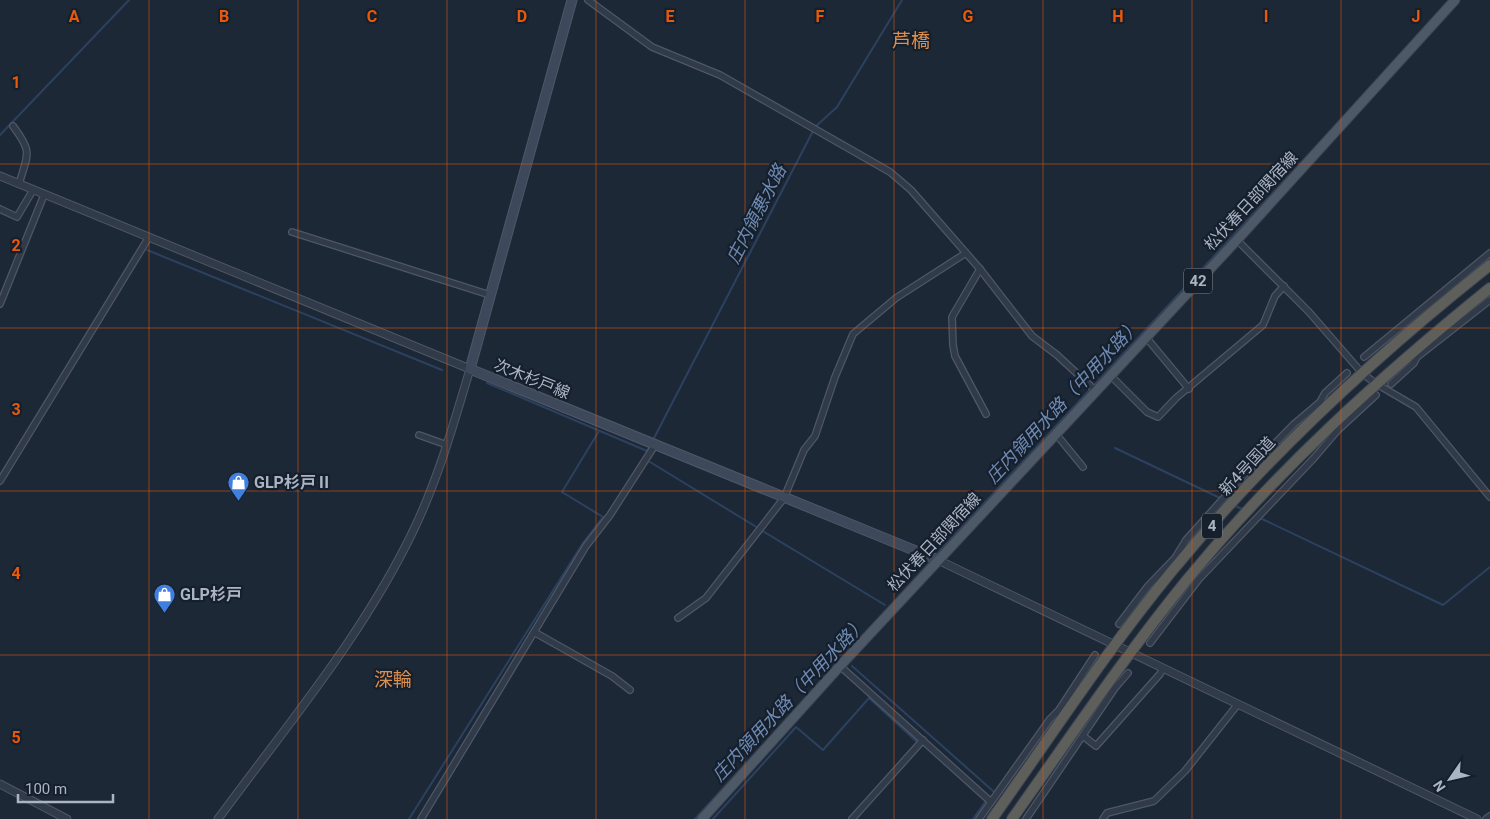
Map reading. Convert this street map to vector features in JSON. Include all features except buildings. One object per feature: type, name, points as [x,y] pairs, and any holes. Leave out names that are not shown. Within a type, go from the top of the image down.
[{"type":"highway","name":"新4号国道","points":[[992,819],[1068,704],[1115,645],[1170,569],[1315,412],[1362,373],[1405,330],[1490,265]]},
{"type":"highway","name":"新4号国道","points":[[1012,819],[1106,694],[1130,653],[1268,489],[1334,427],[1375,384],[1422,348],[1490,288]]},
{"type":"main road","name":"次木杉戸線","points":[[572,0],[470,369],[938,560]]},
{"type":"main road","name":"松伏春日部関宿線","points":[[702,819],[840,666],[1237,240],[1455,0]]},
{"type":"street","points":[[588,0],[652,47],[720,74],[890,172],[911,190],[980,269],[1032,336],[1057,355],[1096,391]]},
{"type":"street","points":[[13,126],[27,144],[28,151],[20,184]]},
{"type":"street","points":[[0,176],[470,369],[437,477],[415,527],[363,622],[218,819]]},
{"type":"street","points":[[0,210],[17,217],[33,190]]},
{"type":"street","points":[[0,304],[44,195]]},
{"type":"street","points":[[292,232],[490,295]]},
{"type":"street","points":[[0,480],[149,237]]},
{"type":"street","points":[[1237,240],[1284,286],[1362,373],[1375,384],[1416,407],[1490,497]]},
{"type":"street","points":[[1364,357],[1405,330],[1420,309],[1490,252]]},
{"type":"street","points":[[678,618],[706,598],[784,498],[804,450],[815,436],[835,376],[853,334],[896,298],[966,253]]},
{"type":"street","points":[[980,269],[952,317],[953,345],[955,356],[986,414]]},
{"type":"street","points":[[1110,376],[1147,412],[1158,417],[1176,398],[1263,325],[1276,296],[1284,286]]},
{"type":"street","points":[[1390,384],[1422,348],[1490,300]]},
{"type":"street","points":[[1146,336],[1189,389]]},
{"type":"street","points":[[1315,412],[1325,393],[1347,373]]},
{"type":"street","points":[[1334,427],[1376,395]]},
{"type":"street","points":[[1056,434],[1083,467]]},
{"type":"street","points":[[419,435],[447,445]]},
{"type":"street","points":[[421,819],[586,546],[610,515],[655,446]]},
{"type":"street","points":[[938,560],[1477,819]]},
{"type":"street","points":[[1118,624],[1148,586],[1170,569]]},
{"type":"street","points":[[1150,643],[1190,583]]},
{"type":"street","points":[[534,632],[612,676],[630,690]]},
{"type":"street","points":[[979,819],[1050,719],[1068,704],[1095,655]]},
{"type":"street","points":[[840,666],[991,802]]},
{"type":"street","points":[[1083,736],[1096,746],[1160,674],[1162,668]]},
{"type":"street","points":[[1026,819],[1083,736],[1106,694],[1128,673]]},
{"type":"street","points":[[1103,819],[1107,813],[1154,801],[1185,771],[1238,704]]},
{"type":"street","points":[[852,819],[923,740]]},
{"type":"street","points":[[0,784],[67,819]]},
{"type":"street","points":[[1486,819],[1490,816]]},
{"type":"waterway","points":[[0,135],[129,0]]},
{"type":"waterway","name":"庄内領悪水路","points":[[815,127],[837,107],[902,0]]},
{"type":"waterway","name":"庄内領悪水路","points":[[653,440],[813,131]]},
{"type":"waterway","name":"庄内領用水路（中用水路）","points":[[935,556],[1323,139]]},
{"type":"waterway","points":[[147,250],[442,370]]},
{"type":"waterway","points":[[487,383],[647,451],[650,446]]},
{"type":"waterway","points":[[409,819],[583,543],[603,517],[562,492],[599,431]]},
{"type":"waterway","points":[[1115,448],[1220,498]]},
{"type":"waterway","points":[[650,462],[758,528]]},
{"type":"waterway","points":[[1233,505],[1242,509]]},
{"type":"waterway","points":[[1260,518],[1443,605],[1490,567]]},
{"type":"waterway","points":[[761,530],[885,605]]},
{"type":"waterway","name":"庄内領用水路（中用水路）","points":[[695,819],[932,560]]},
{"type":"waterway","points":[[852,666],[993,791]]},
{"type":"waterway","points":[[713,819],[796,727],[823,750],[869,698],[916,741]]},
{"type":"waterway","points":[[973,819],[985,802]]},
{"type":"place","name":"GLP杉戸Ⅱ","points":[[238,501]]},
{"type":"place","name":"GLP杉戸","points":[[164,613]]},
{"type":"district","name":"芦橋","points":[[911,40]]},
{"type":"district","name":"深輪","points":[[393,679]]}]
